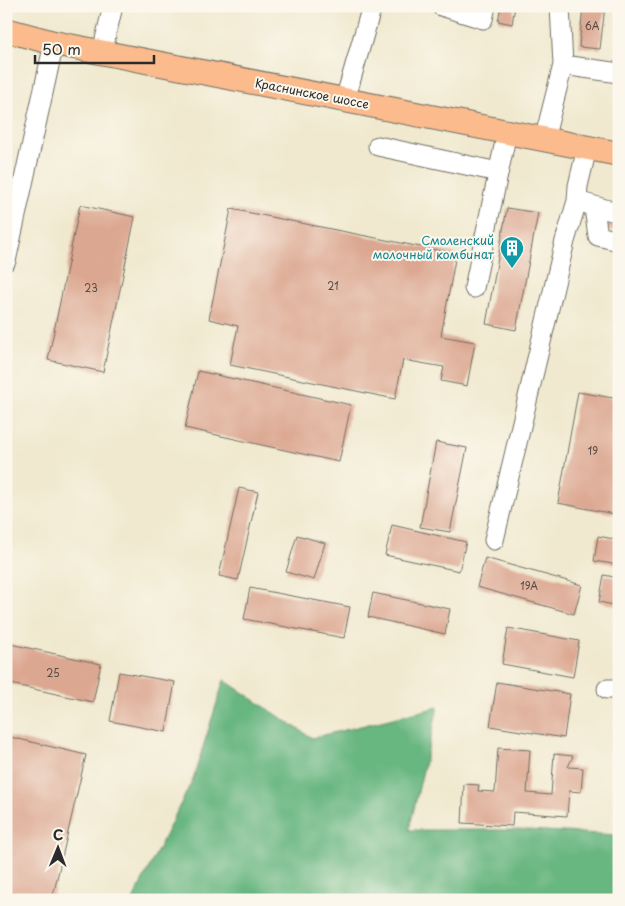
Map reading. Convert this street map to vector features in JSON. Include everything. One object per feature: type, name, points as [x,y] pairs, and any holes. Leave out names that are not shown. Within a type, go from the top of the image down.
[{"type":"main road","name":"Краснинское шоссе","points":[[6,30],[54,43],[619,154]]},
{"type":"street","points":[[102,52],[113,6]]},
{"type":"street","points":[[345,100],[372,6]]},
{"type":"street","points":[[441,6],[483,19],[486,6]]},
{"type":"street","points":[[544,140],[562,65],[560,6]]},
{"type":"street","points":[[6,261],[54,43]]},
{"type":"street","points":[[562,65],[619,73]]},
{"type":"street","points":[[474,288],[507,132]]},
{"type":"street","points":[[378,146],[498,172]]},
{"type":"street","points":[[587,148],[586,205],[598,236],[619,241]]},
{"type":"street","points":[[586,205],[619,213]]},
{"type":"street","points":[[494,540],[565,241],[586,205]]},
{"type":"green space","points":[[224,680],[312,738],[438,707],[409,830],[527,830],[619,835],[619,900],[133,900],[193,779]]},
{"type":"building","points":[[501,6],[515,6],[512,24],[498,21]]},
{"type":"building","points":[[583,6],[605,6],[600,49],[579,47]]},
{"type":"building","points":[[80,205],[135,217],[103,372],[48,360]]},
{"type":"building","name":"Смоленский молочный комбинат","points":[[507,208],[538,213],[516,330],[486,324]]},
{"type":"building","points":[[231,209],[456,254],[441,336],[475,342],[467,386],[441,381],[444,367],[403,360],[395,399],[230,365],[238,326],[209,319]]},
{"type":"building","points":[[602,214],[619,217],[619,232],[599,228]]},
{"type":"building","points":[[198,371],[351,405],[339,462],[185,428]]},
{"type":"building","points":[[578,392],[619,399],[619,515],[558,503]]},
{"type":"building","points":[[436,442],[467,448],[450,532],[420,527]]},
{"type":"building","points":[[239,488],[258,492],[238,580],[219,576]]},
{"type":"building","points":[[392,525],[466,542],[459,571],[385,555]]},
{"type":"building","points":[[297,535],[325,543],[314,580],[286,572]]},
{"type":"building","points":[[598,536],[619,540],[619,565],[594,561]]},
{"type":"building","points":[[485,558],[582,585],[574,614],[477,587]]},
{"type":"building","points":[[604,575],[619,578],[619,606],[599,602]]},
{"type":"building","points":[[250,588],[350,607],[344,638],[244,619]]},
{"type":"building","points":[[373,593],[450,609],[445,634],[368,617]]},
{"type":"building","points":[[508,628],[579,641],[573,677],[502,664]]},
{"type":"building","points":[[6,643],[101,664],[93,702],[6,683]]},
{"type":"building","points":[[119,672],[175,682],[166,732],[110,721]]},
{"type":"building","points":[[497,682],[570,694],[564,738],[490,726]]},
{"type":"building","points":[[6,736],[86,755],[52,900],[6,900]]},
{"type":"building","points":[[498,748],[530,750],[527,793],[551,795],[554,754],[573,756],[568,767],[583,768],[581,792],[569,791],[567,816],[513,812],[512,826],[462,823],[464,784],[479,785],[478,791],[495,792]]},
{"type":"place","name":"Смоленский молочный комбинат","points":[[512,269]]}]
